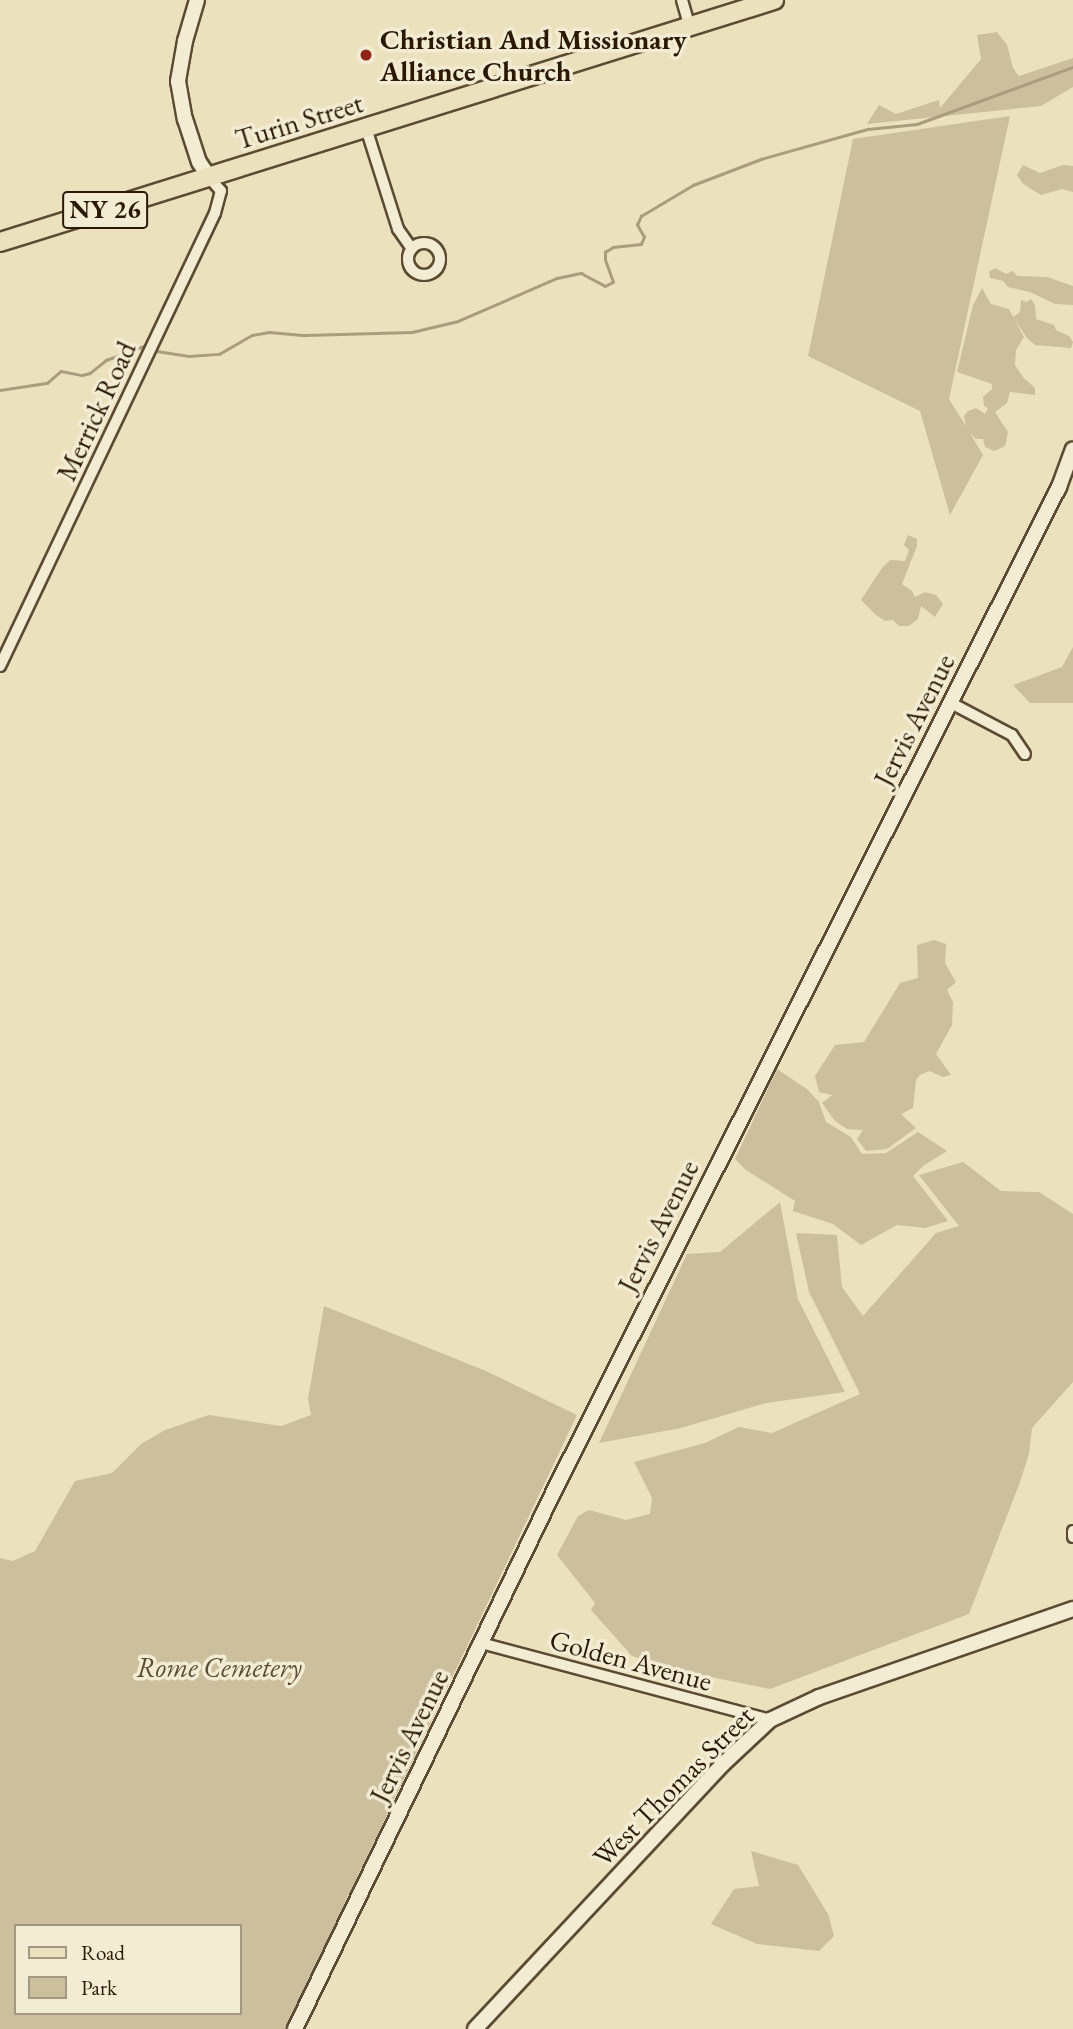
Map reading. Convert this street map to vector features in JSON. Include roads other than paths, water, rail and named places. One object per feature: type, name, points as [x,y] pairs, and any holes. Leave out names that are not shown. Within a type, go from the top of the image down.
[{"type":"main road","name":"Turin Street","points":[[0,243],[774,0]]},
{"type":"street","points":[[197,0],[185,41],[178,81],[188,130],[199,162],[209,177]]},
{"type":"street","points":[[681,0],[690,25]]},
{"type":"street","points":[[366,128],[398,229],[412,249]]},
{"type":"street","name":"Merrick Road","points":[[0,666],[215,213],[221,191],[209,177]]},
{"type":"street","name":"Jervis Avenue","points":[[295,2029],[646,1304],[1059,487],[1073,449]]},
{"type":"street","points":[[951,703],[1012,735],[1025,754]]},
{"type":"street","points":[[1073,1531],[1073,1537]]},
{"type":"street","name":"West Thomas Street","points":[[475,2029],[722,1765],[770,1720],[819,1697],[1073,1609]]},
{"type":"street","name":"Golden Avenue","points":[[481,1643],[770,1720]]},
{"type":"waterway","points":[[157,351],[189,356],[219,354],[252,335],[269,332],[305,335],[412,332],[458,321],[557,278],[581,273],[605,286],[613,282],[605,252],[613,247],[641,244],[644,237],[637,225],[641,216],[693,185],[761,159],[868,129],[917,124],[1073,67]]},
{"type":"waterway","points":[[0,390],[47,383],[61,371],[82,375],[90,373],[106,360],[144,346]]},
{"type":"place","name":"Christian And Missionary Alliance Church","points":[[366,55]]},
{"type":"park label","name":"Rome Cemetery","points":[[219,1667]]}]
